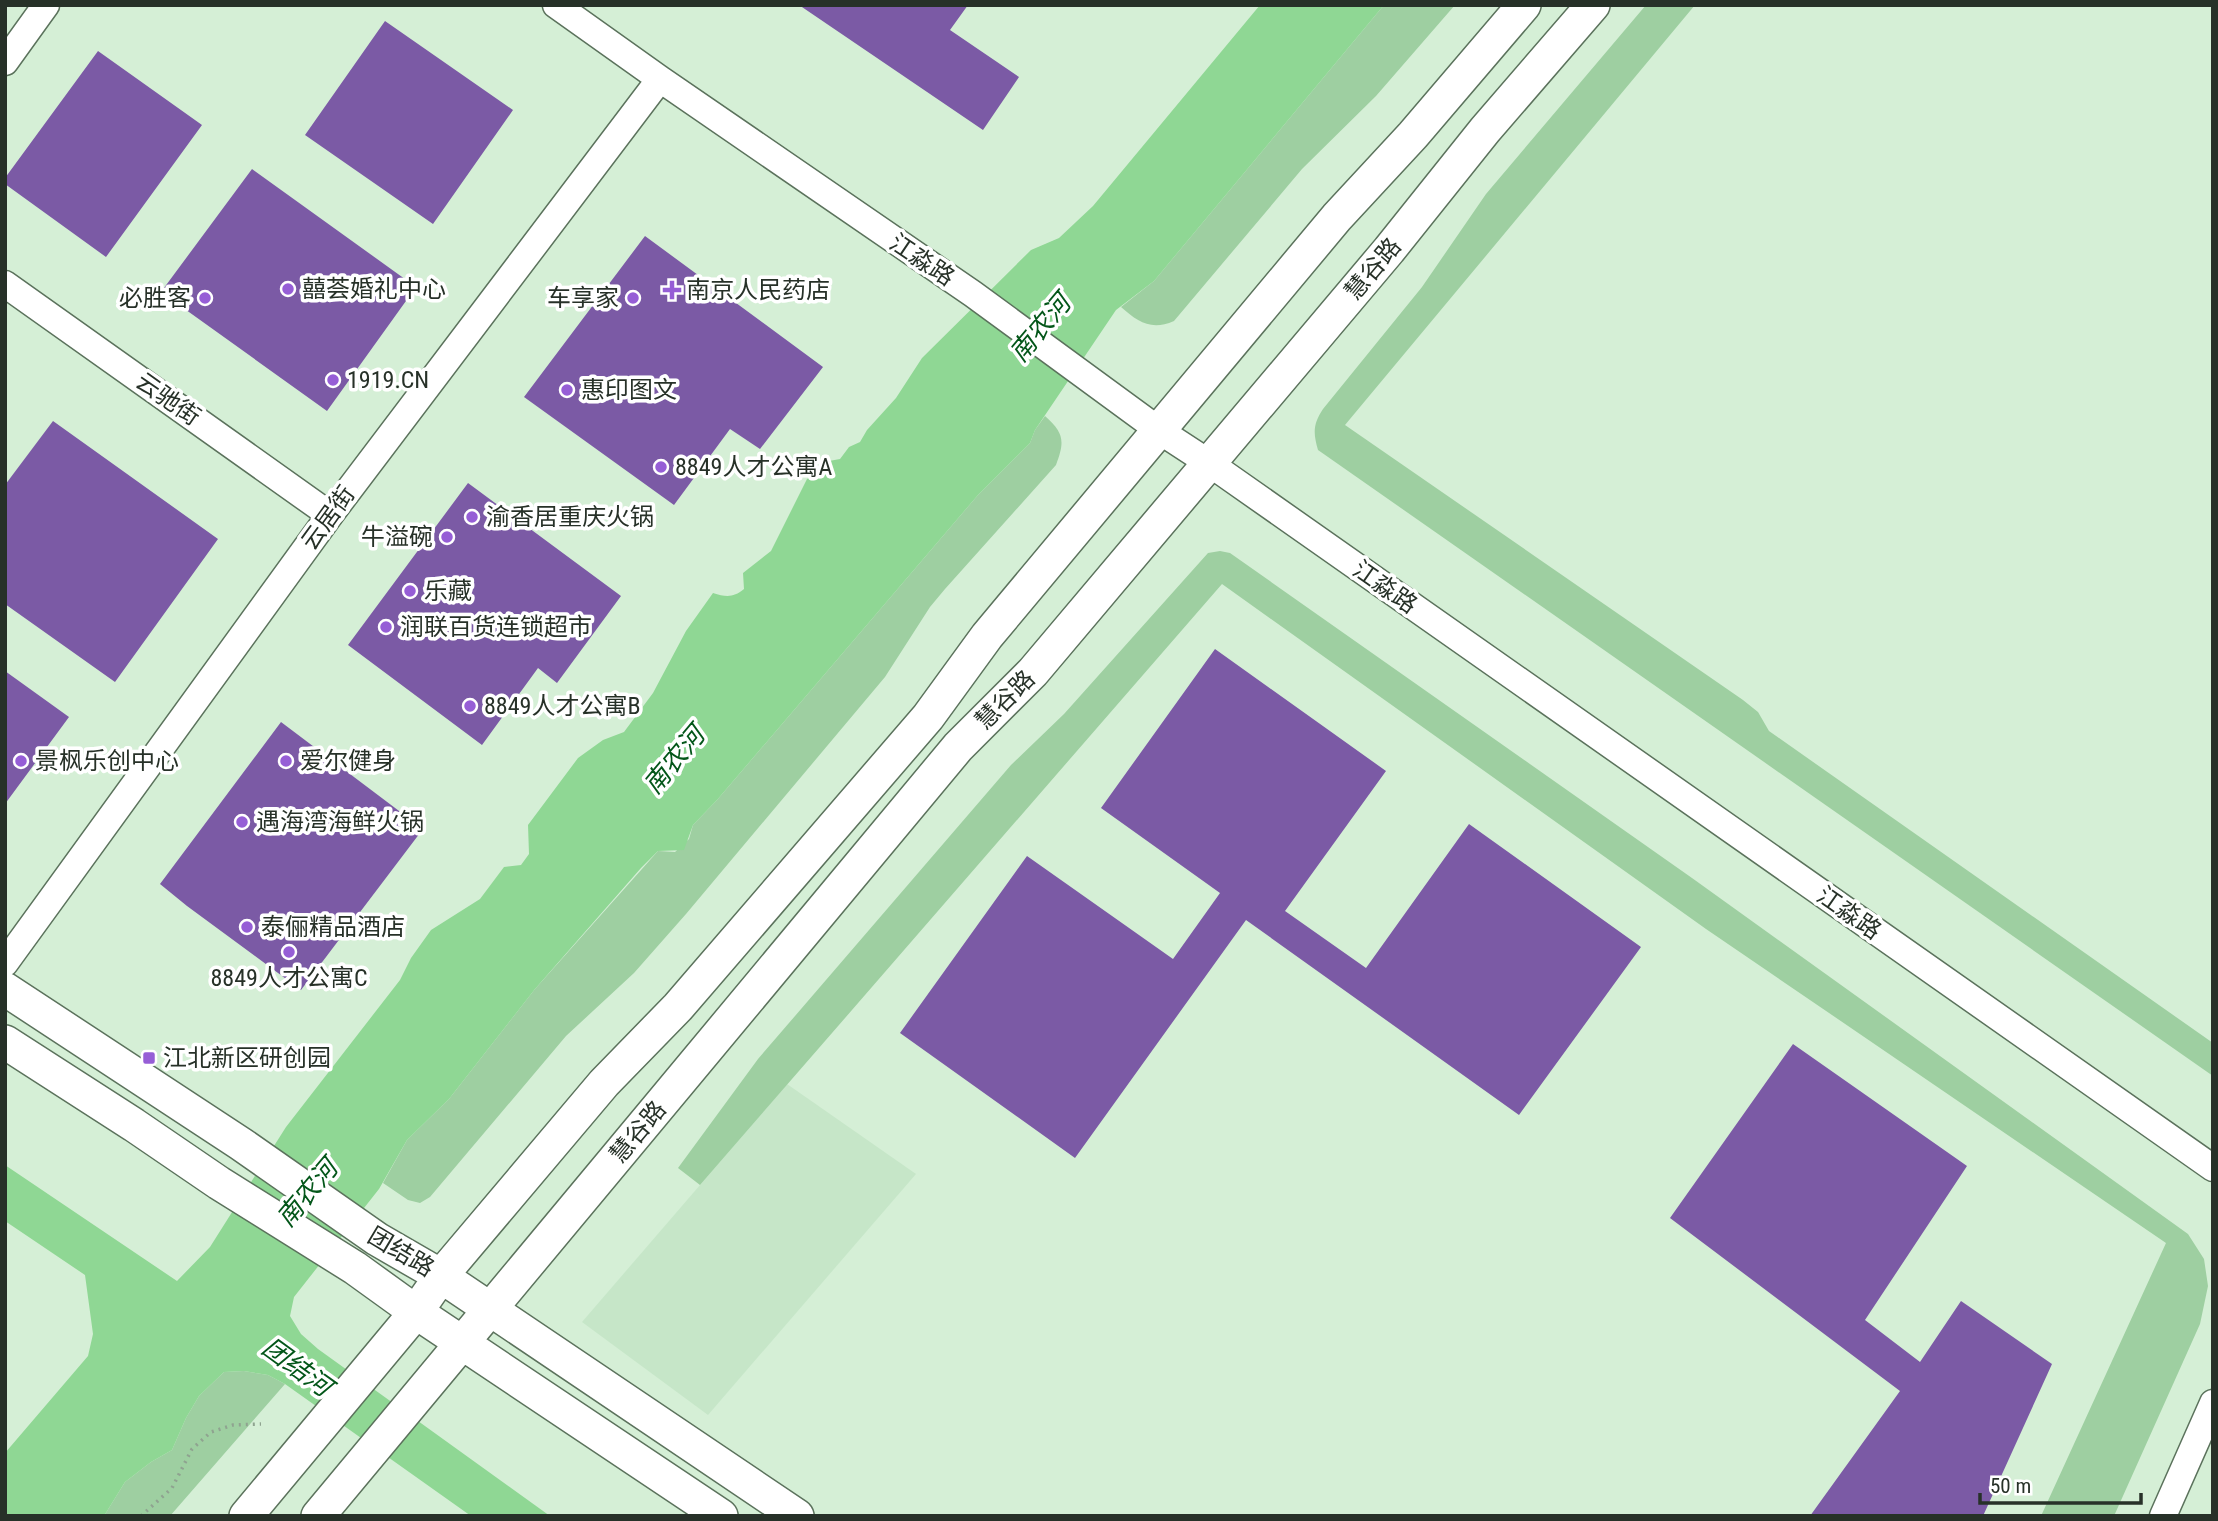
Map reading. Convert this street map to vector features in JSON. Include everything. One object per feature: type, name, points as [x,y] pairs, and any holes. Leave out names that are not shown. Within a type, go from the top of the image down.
[{"type":"main road","name":"慧谷路","points":[[246,1516],[416,1312],[441,1276],[604,1083],[678,1007],[928,717],[987,636],[1337,217],[1413,135],[1524,5]]},
{"type":"main road","name":"慧谷路","points":[[318,1516],[949,758],[1033,672],[1389,250],[1485,130],[1594,5]]},
{"type":"main road","name":"团结路","points":[[5,989],[241,1144],[377,1239],[441,1276],[797,1516]]},
{"type":"main road","name":"团结路","points":[[5,1042],[219,1183],[355,1268],[416,1312],[722,1516]]},
{"type":"street","points":[[5,62],[46,5]]},
{"type":"street","name":"江淼路","points":[[556,5],[973,294],[1160,431],[2213,1168]]},
{"type":"street","name":"云居街","points":[[5,963],[330,515],[660,79]]},
{"type":"street","name":"云驰街","points":[[5,284],[330,515]]},
{"type":"street","points":[[2163,1516],[2213,1403]]},
{"type":"path","points":[[141,1516],[172,1488],[192,1449],[211,1432],[233,1425],[261,1423]]},
{"type":"shaded area","points":[[1384,5],[1455,5],[1376,96],[1302,169],[1174,321],[1152,325],[1139,321],[1121,307],[1154,281]]},
{"type":"shaded area","points":[[1646,5],[1695,5],[1345,425],[1743,700],[1758,712],[1769,731],[2213,1043],[2213,1076],[1318,450],[1315,429],[1323,409],[1422,287],[1486,194]]},
{"type":"shaded area","points":[[1045,416],[1056,427],[1061,438],[1061,450],[1056,465],[930,607],[885,677],[686,914],[634,973],[566,1036],[430,1197],[420,1203],[408,1200],[383,1183],[407,1140],[449,1099],[535,989],[658,851],[675,852],[689,839],[693,825],[978,495],[1030,443]]},
{"type":"shaded area","points":[[1208,553],[1230,553],[1692,878],[2188,1234],[2204,1259],[2208,1286],[2200,1324],[2114,1516],[2041,1516],[2166,1243],[1706,929],[1222,584],[700,1185],[678,1168],[758,1059],[1011,765],[1064,714]]},
{"type":"shaded area","points":[[787,1084],[916,1174],[708,1415],[582,1322]]},
{"type":"shaded area","points":[[244,1371],[268,1375],[285,1384],[170,1516],[104,1516],[125,1482],[172,1450],[199,1396],[224,1372]]},
{"type":"water","points":[[1260,5],[1384,5],[1154,281],[1116,310],[1035,430],[1030,443],[978,495],[693,825],[684,850],[658,851],[641,868],[535,989],[449,1099],[407,1140],[379,1189],[294,1297],[290,1316],[301,1334],[318,1349],[550,1516],[471,1516],[285,1384],[268,1375],[244,1371],[224,1372],[199,1396],[172,1450],[125,1482],[104,1516],[5,1516],[5,1453],[88,1356],[93,1334],[85,1275],[5,1221],[5,1165],[177,1281],[210,1247],[286,1127],[400,980],[411,958],[431,930],[480,899],[504,867],[521,865],[529,854],[528,825],[578,758],[603,740],[624,732],[653,693],[686,631],[713,593],[729,596],[744,589],[743,573],[771,551],[807,479],[823,472],[829,461],[840,459],[849,447],[860,442],[867,430],[896,398],[922,358],[1031,250],[1059,238],[1093,206]]},
{"type":"building","points":[[799,5],[968,5],[950,30],[1019,77],[983,130]]},
{"type":"building","points":[[385,21],[513,110],[433,224],[305,135]]},
{"type":"building","points":[[98,51],[202,125],[106,257],[5,184],[5,178]]},
{"type":"building","name":"囍荟婚礼中心","points":[[252,169],[416,287],[327,411],[161,292]]},
{"type":"building","points":[[645,236],[823,367],[760,449],[730,429],[674,505],[524,397]]},
{"type":"building","points":[[53,421],[218,539],[115,682],[5,604],[5,485]]},
{"type":"building","points":[[468,483],[621,596],[557,683],[538,668],[482,745],[348,645]]},
{"type":"building","points":[[1215,649],[1386,771],[1285,911],[1366,968],[1469,824],[1641,947],[1519,1115],[1246,920],[1075,1158],[900,1033],[1027,856],[1173,959],[1220,893],[1101,808]]},
{"type":"building","name":"景枫乐创中心","points":[[5,671],[69,717],[5,804]]},
{"type":"building","points":[[281,722],[423,829],[301,990],[160,884]]},
{"type":"building","points":[[1793,1044],[1967,1166],[1865,1320],[1920,1362],[1961,1301],[2052,1364],[1983,1516],[1810,1516],[1900,1391],[1670,1218]]},
{"type":"place","name":"囍荟婚礼中心","points":[[288,289]]},
{"type":"place","name":"南京人民药店","points":[[672,290]]},
{"type":"place","name":"必胜客","points":[[205,298]]},
{"type":"place","name":"车享家","points":[[633,298]]},
{"type":"place","name":"1919.CN","points":[[333,380]]},
{"type":"place","name":"惠印图文","points":[[567,390]]},
{"type":"place","name":"8849人才公寓A","points":[[661,467]]},
{"type":"place","name":"渝香居重庆火锅","points":[[472,517]]},
{"type":"place","name":"牛溢碗","points":[[447,537]]},
{"type":"place","name":"乐藏","points":[[410,591]]},
{"type":"place","name":"润联百货连锁超市","points":[[386,627]]},
{"type":"place","name":"8849人才公寓B","points":[[470,706]]},
{"type":"place","name":"景枫乐创中心","points":[[21,761]]},
{"type":"place","name":"爱尔健身","points":[[286,761]]},
{"type":"place","name":"遇海湾海鲜火锅","points":[[242,822]]},
{"type":"place","name":"泰俪精品酒店","points":[[247,927]]},
{"type":"place","name":"8849人才公寓C","points":[[289,952]]},
{"type":"place","name":"江北新区研创园","points":[[149,1058]]},
{"type":"water label","name":"南农河","points":[[1040,328]]},
{"type":"water label","name":"南农河","points":[[674,760]]},
{"type":"water label","name":"南农河","points":[[307,1193]]},
{"type":"water label","name":"团结河","points":[[297,1367]]}]
